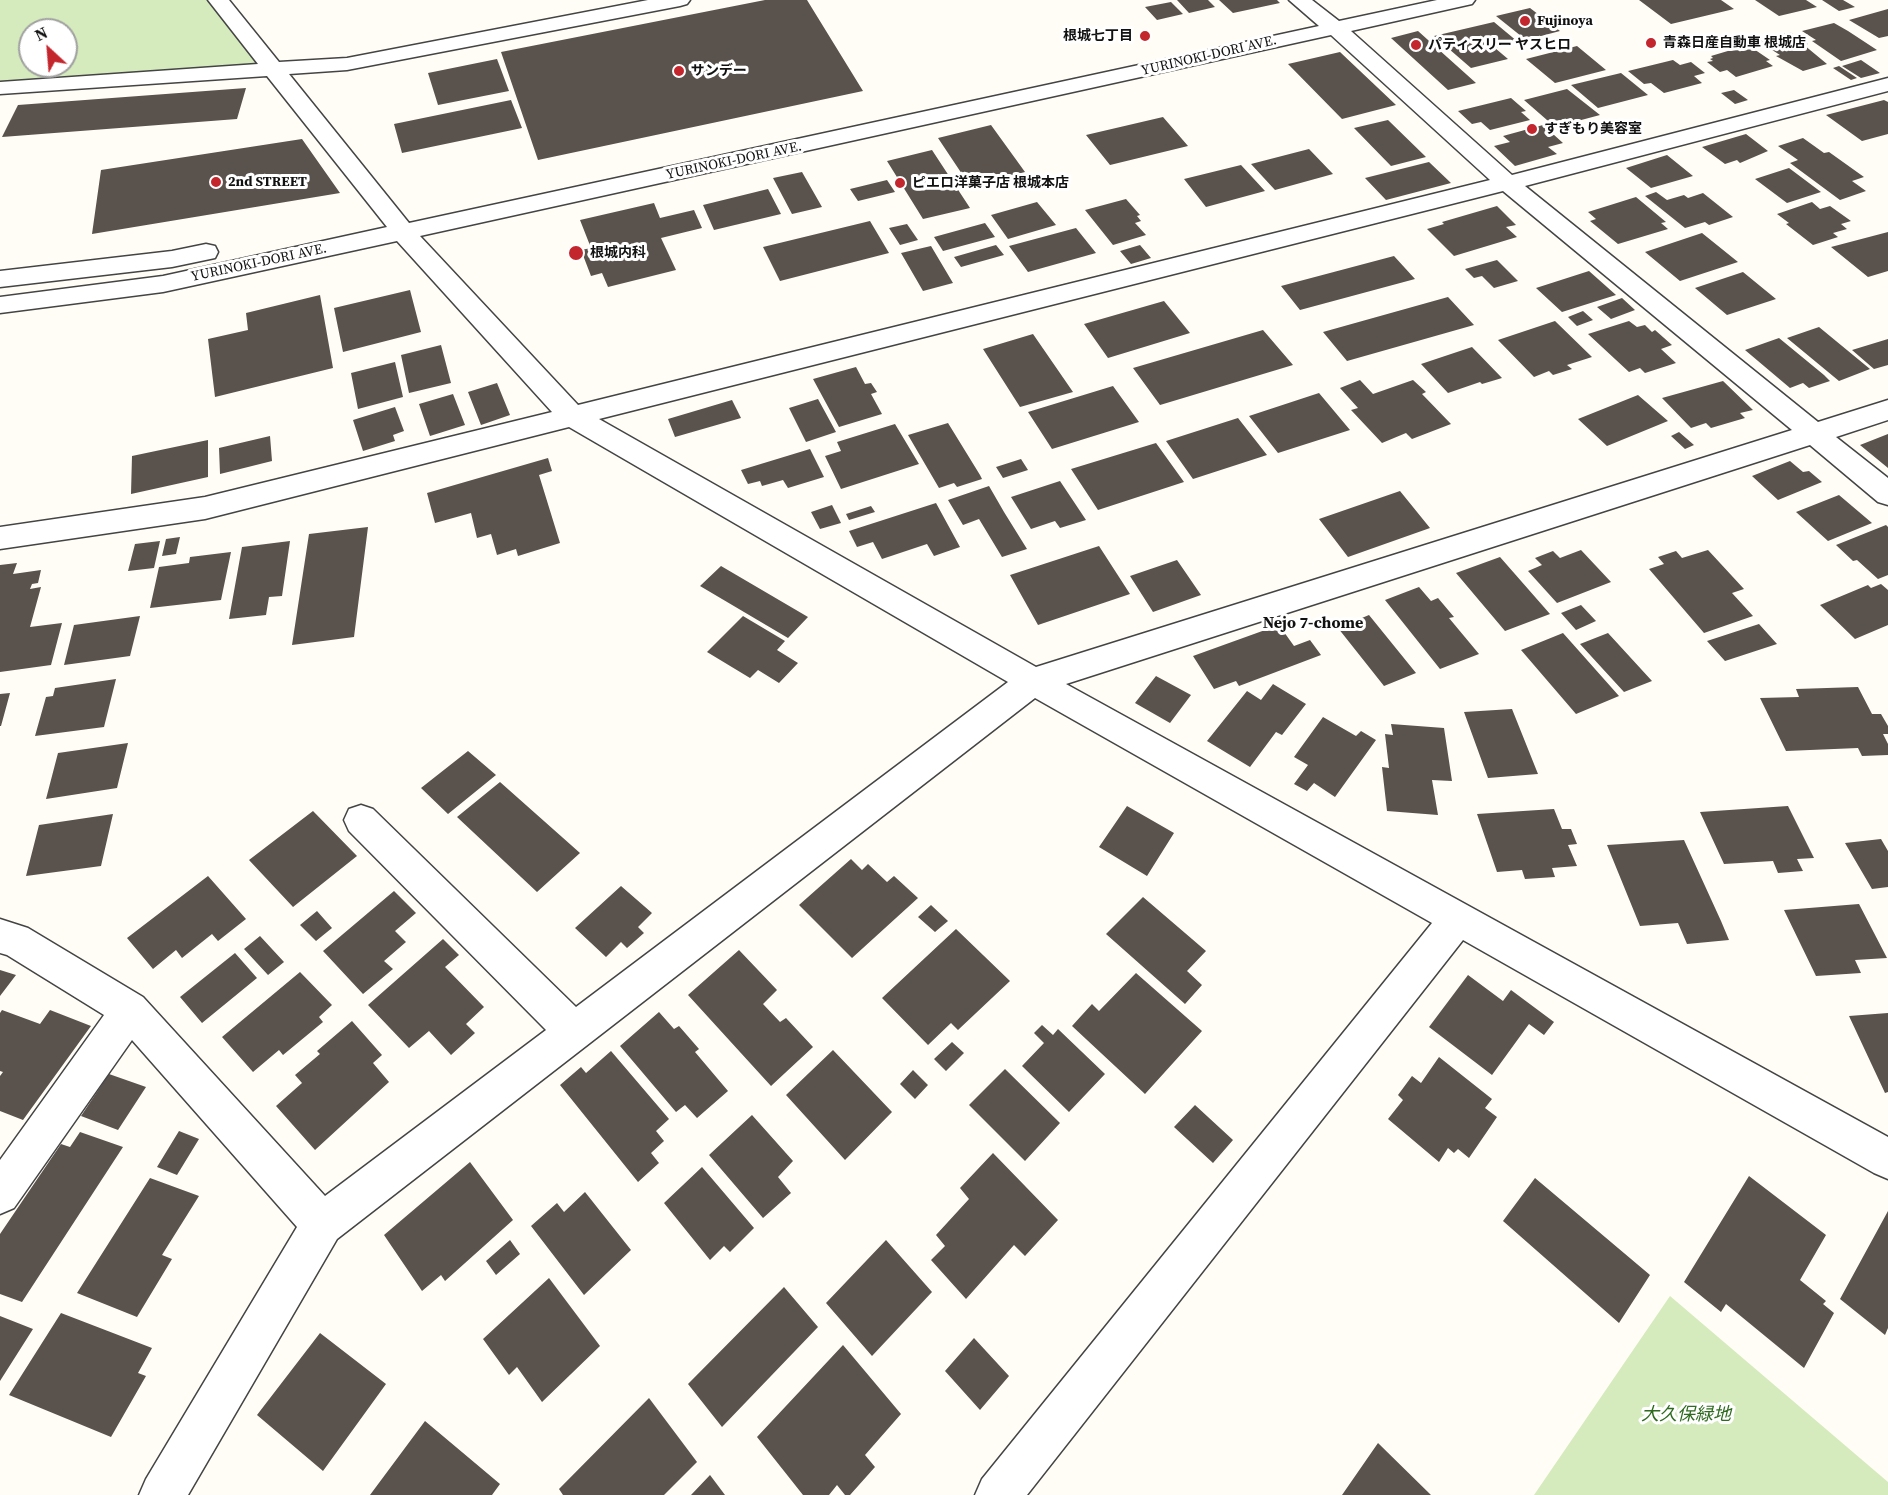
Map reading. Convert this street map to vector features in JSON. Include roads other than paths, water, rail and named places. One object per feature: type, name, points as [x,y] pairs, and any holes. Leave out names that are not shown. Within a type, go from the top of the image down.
[{"type":"street","points":[[219,0],[397,223],[572,416],[1033,681],[1888,1159]]},
{"type":"street","points":[[0,88],[346,64],[680,0]]},
{"type":"street","name":"YURINOKI-DORI AVE.","points":[[0,304],[163,284],[397,223],[1382,0]]},
{"type":"street","name":"YURINOKI-DORI AVE.","points":[[1317,14],[1465,0]]},
{"type":"street","points":[[1317,14],[1507,183],[1888,494]]},
{"type":"street","points":[[0,538],[205,508],[1507,183],[1888,84]]},
{"type":"street","name":"YURINOKI-DORI AVE.","points":[[0,279],[172,259],[397,223]]},
{"type":"street","points":[[162,1495],[322,1224],[1033,681],[1888,410]]},
{"type":"street","points":[[361,820],[574,1032]]},
{"type":"street","points":[[998,1495],[1432,953],[1457,918]]},
{"type":"street","points":[[0,936],[15,940],[130,1010],[322,1224]]},
{"type":"street","points":[[0,1194],[130,1010]]},
{"type":"place","name":"Fujinoya","points":[[1525,21]]},
{"type":"place","name":"根城七丁目","points":[[1145,36]]},
{"type":"place","name":"青森日産自動車 根城店","points":[[1651,43]]},
{"type":"place","name":"パティスリー ヤスヒロ","points":[[1416,45]]},
{"type":"place","name":"サンデー","points":[[679,71]]},
{"type":"place","name":"すぎもり美容室","points":[[1532,129]]},
{"type":"place","name":"2nd STREET","points":[[216,182]]},
{"type":"place","name":"ピエロ洋菓子店 根城本店","points":[[900,183]]},
{"type":"place","name":"根城内科","points":[[576,253]]},
{"type":"district","name":"Nejo 7-chome","points":[[1313,624]]},
{"type":"park label","name":"大久保緑地","points":[[1686,1415]]}]
